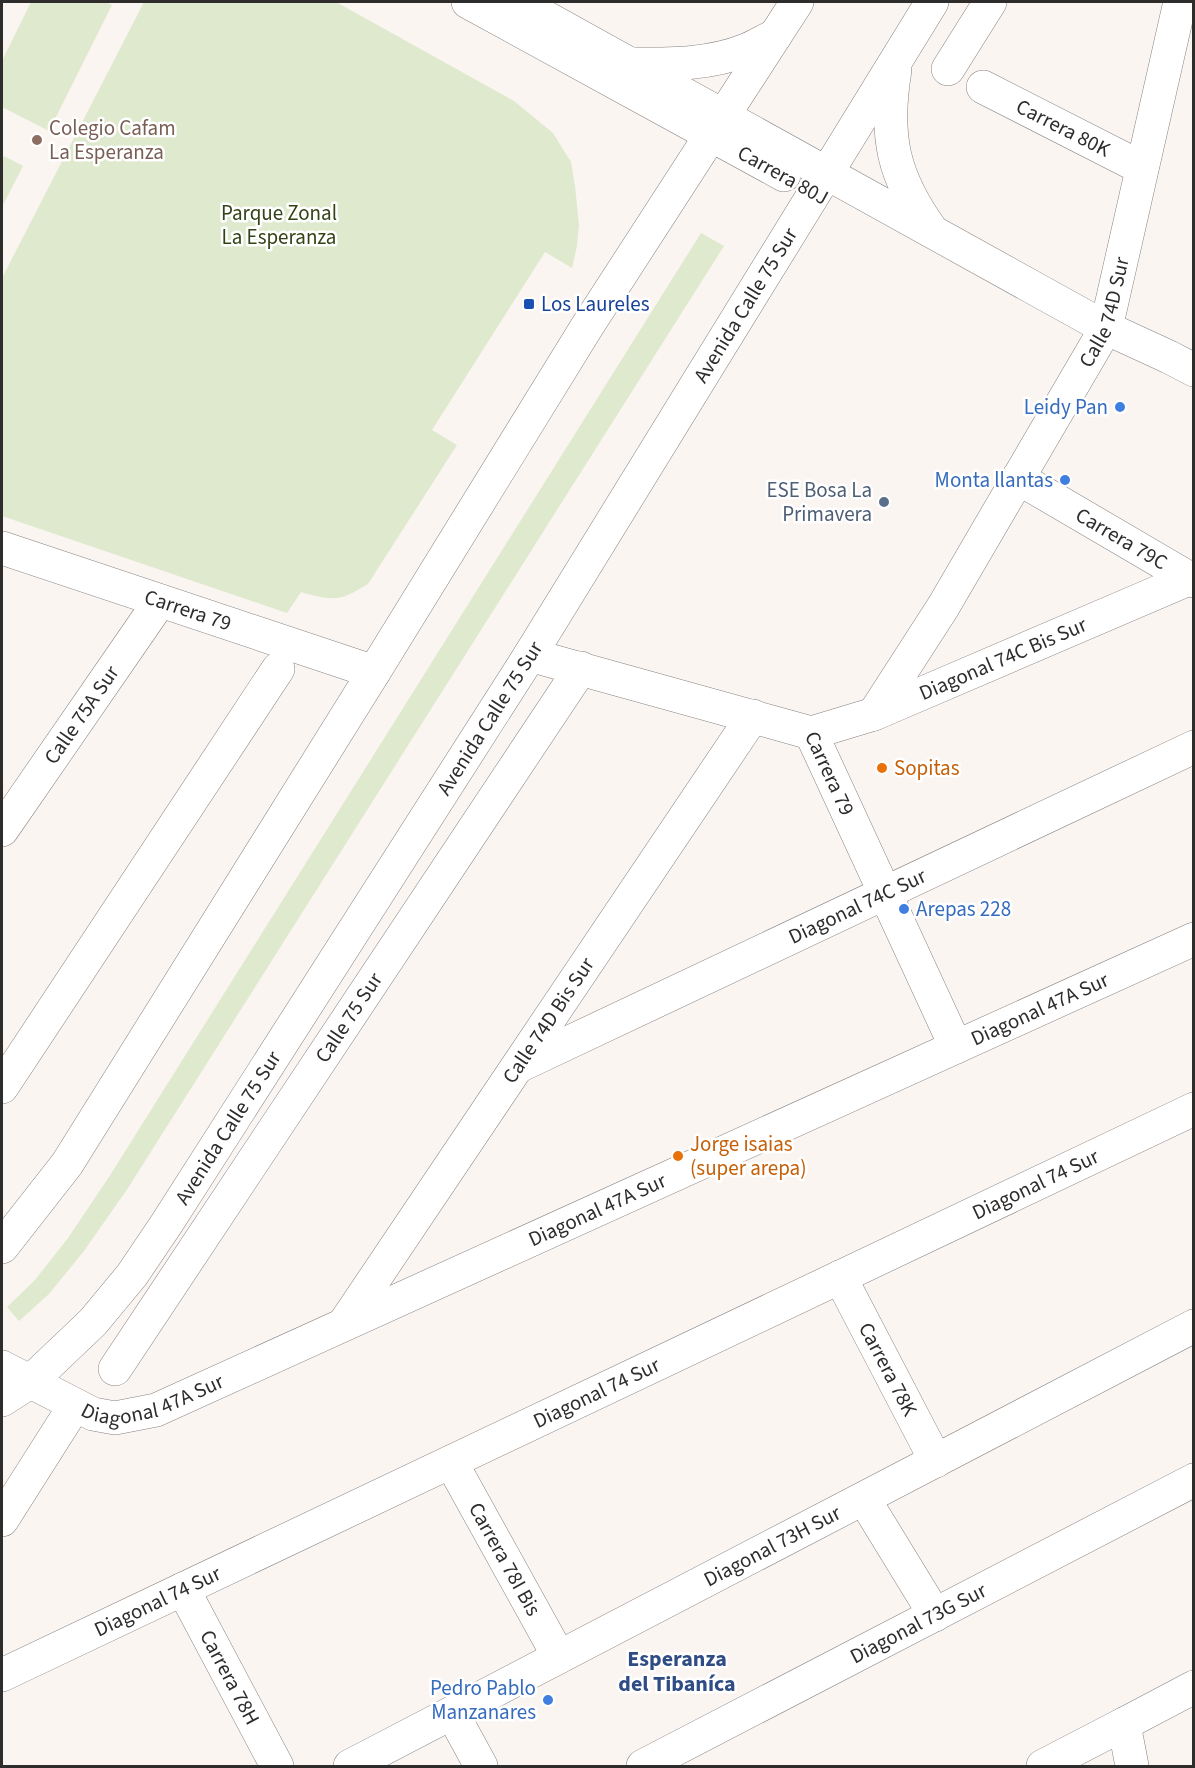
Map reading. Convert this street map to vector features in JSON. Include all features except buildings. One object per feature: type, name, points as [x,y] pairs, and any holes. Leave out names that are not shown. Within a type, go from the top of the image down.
[{"type":"street","name":"Carrera 80J","points":[[468,2],[717,125],[820,182],[1021,306],[1106,328]]},
{"type":"street","name":"Carrera 80J","points":[[518,2],[629,63],[717,125]]},
{"type":"street","points":[[2,1247],[67,1164],[588,325],[797,2]]},
{"type":"street","name":"Avenida Calle 75 Sur","points":[[2,1400],[30,1382],[93,1322],[132,1275],[530,654],[932,2]]},
{"type":"street","points":[[948,69],[990,2]]},
{"type":"street","name":"Calle 74D Sur","points":[[874,714],[943,607],[1106,328],[1180,2]]},
{"type":"street","points":[[629,63],[694,62],[726,57],[775,36]]},
{"type":"street","points":[[897,59],[892,89],[891,138],[908,195],[932,231]]},
{"type":"street","name":"Carrera 80K","points":[[983,87],[1142,168]]},
{"type":"street","name":"Carrera 80J","points":[[820,182],[932,231],[1106,328],[1194,370]]},
{"type":"street","name":"Carrera 79C","points":[[1018,478],[1192,579]]},
{"type":"street","name":"Carrera 79","points":[[6,557],[160,601],[374,672]]},
{"type":"street","name":"Diagonal 74C Bis Sur","points":[[811,733],[874,714],[1192,579]]},
{"type":"street","name":"Calle 75A Sur","points":[[2,830],[160,601]]},
{"type":"street","name":"Carrera 79","points":[[530,654],[811,733],[956,1047]]},
{"type":"street","name":"Calle 75 Sur","points":[[115,1369],[581,668]]},
{"type":"street","points":[[2,1087],[278,669]]},
{"type":"street","name":"Calle 74D Bis Sur","points":[[344,1324],[753,716]]},
{"type":"street","name":"Diagonal 74C Sur","points":[[519,1066],[1194,747]]},
{"type":"street","name":"Diagonal 47A Sur","points":[[2,1367],[93,1414],[105,1417],[124,1417],[156,1410],[1194,939]]},
{"type":"street","name":"Diagonal 74 Sur","points":[[2,1676],[1194,1109]]},
{"type":"street","name":"Carrera 78K","points":[[840,1277],[936,1461]]},
{"type":"street","name":"Diagonal 73H Sur","points":[[350,1767],[1194,1326]]},
{"type":"street","points":[[2,1520],[75,1405]]},
{"type":"street","name":"Carrera 78I Bis","points":[[451,1462],[560,1658]]},
{"type":"street","name":"Diagonal 73G Sur","points":[[643,1767],[1194,1480]]},
{"type":"street","points":[[864,1498],[935,1615]]},
{"type":"street","name":"Carrera 78H","points":[[183,1589],[277,1767]]},
{"type":"street","points":[[1043,1767],[1194,1687]]},
{"type":"street","points":[[452,1713],[481,1767]]},
{"type":"street","points":[[1124,1724],[1132,1767]]},
{"type":"green space","points":[[31,2],[105,2],[112,5],[49,131],[2,107],[2,61]]},
{"type":"green space","name":"Parque Zonal La Esperanza","points":[[144,2],[336,2],[514,101],[553,133],[571,162],[579,225],[572,268],[545,252],[432,430],[457,445],[368,584],[350,594],[336,598],[301,592],[287,613],[2,516],[2,278]]},
{"type":"green space","points":[[4,156],[23,166],[2,207],[2,161]]},
{"type":"green space","points":[[701,233],[724,246],[128,1188],[84,1251],[49,1294],[19,1321],[7,1307],[35,1280],[68,1238],[109,1177]]},
{"type":"place","name":"Colegio Cafam La Esperanza","points":[[37,140]]},
{"type":"place","name":"Los Laureles","points":[[529,304]]},
{"type":"place","name":"Leidy Pan","points":[[1120,407]]},
{"type":"place","name":"Monta llantas","points":[[1065,480]]},
{"type":"place","name":"ESE Bosa La Primavera","points":[[884,502]]},
{"type":"place","name":"Sopitas","points":[[882,768]]},
{"type":"place","name":"Arepas 228","points":[[904,909]]},
{"type":"place","name":"Jorge isaias (super arepa)","points":[[678,1156]]},
{"type":"place","name":"Pedro Pablo Manzanares","points":[[548,1700]]},
{"type":"district","name":"Esperanza del Tibaníca","points":[[677,1670]]}]
